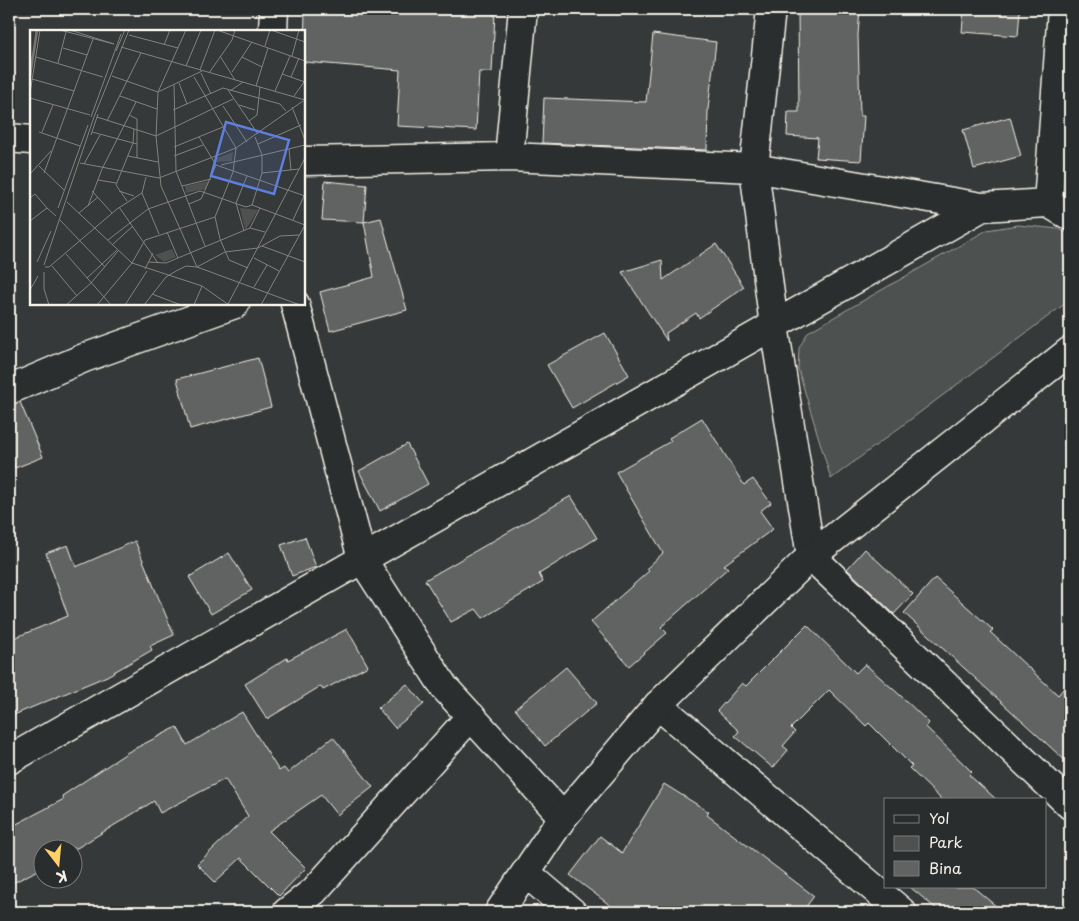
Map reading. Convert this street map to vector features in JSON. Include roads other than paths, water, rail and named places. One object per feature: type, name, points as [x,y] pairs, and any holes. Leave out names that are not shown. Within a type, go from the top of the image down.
[{"type":"street","points":[[273,30],[274,9]]},
{"type":"street","points":[[508,157],[523,9]]},
{"type":"street","points":[[771,9],[754,168],[774,326],[811,556],[1070,805]]},
{"type":"street","points":[[305,161],[508,157],[754,168],[982,207],[1059,210],[1062,9]]},
{"type":"street","points":[[9,138],[30,140]]},
{"type":"street","points":[[9,760],[982,207]]},
{"type":"street","points":[[9,390],[84,358],[232,305]]},
{"type":"street","points":[[295,305],[362,559],[444,687],[563,817]]},
{"type":"street","points":[[499,912],[563,817],[658,705],[811,556],[1070,351]]},
{"type":"street","points":[[658,705],[902,912]]},
{"type":"street","points":[[287,912],[314,892],[470,716]]},
{"type":"street","points":[[526,872],[572,912]]}]
